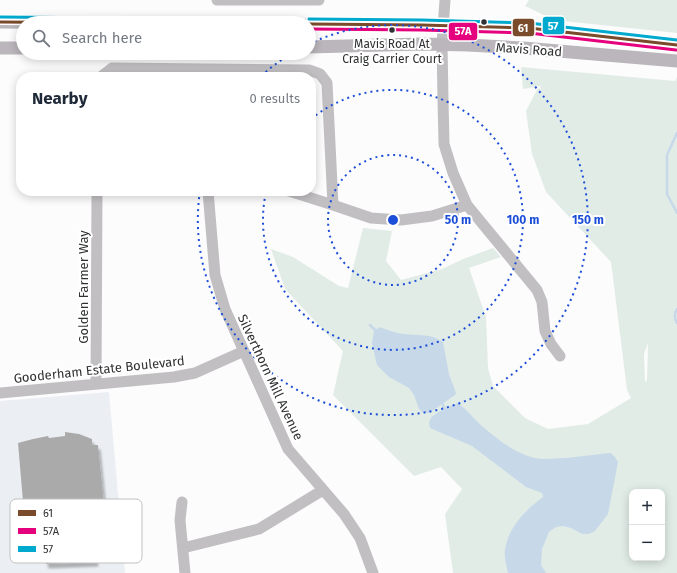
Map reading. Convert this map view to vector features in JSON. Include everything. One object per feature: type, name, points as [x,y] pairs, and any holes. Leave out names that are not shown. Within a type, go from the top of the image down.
[{"type":"main road","points":[[0,22],[16,22]]},
{"type":"main road","name":"Mavis Road","points":[[316,24],[529,28],[677,45]]},
{"type":"main road","name":"Mavis Road","points":[[316,47],[442,44],[524,48],[677,61]]},
{"type":"main road","points":[[0,48],[16,48]]},
{"type":"street","points":[[217,0],[319,0]]},
{"type":"street","points":[[445,0],[442,44],[444,144],[453,173],[467,205],[537,290],[542,302],[545,331],[551,344],[560,356]]},
{"type":"street","points":[[107,72],[112,68],[309,70],[314,72]]},
{"type":"street","points":[[316,73],[320,74],[327,83],[333,205]]},
{"type":"street","name":"Golden Farmer Way","points":[[96,383],[97,196]]},
{"type":"street","name":"Silverthorn Mill Avenue","points":[[208,196],[215,275],[225,309],[288,449],[344,514],[360,538],[373,573]]},
{"type":"street","points":[[305,196],[372,218],[401,220],[432,216],[467,205]]},
{"type":"street","name":"Gooderham Estate Boulevard","points":[[0,393],[174,377],[195,373],[244,350]]},
{"type":"street","points":[[183,548],[259,528],[323,490]]},
{"type":"street","points":[[182,502],[180,520],[185,573]]},
{"type":"shaded area","points":[[529,0],[677,0],[677,33],[554,20],[525,6]]},
{"type":"shaded area","points":[[521,67],[675,81],[677,77],[677,573],[453,573],[445,514],[462,489],[441,467],[414,476],[333,395],[343,351],[285,289],[271,249],[293,257],[339,286],[348,288],[363,228],[392,231],[386,261],[401,280],[442,269],[463,259],[493,248],[501,257],[469,268],[486,317],[488,368],[493,386],[525,418],[548,429],[588,424],[631,398],[627,390],[611,262],[546,192],[532,154],[526,111],[538,88],[541,89],[540,86],[523,89]],"holes":[[[648,343],[647,380],[645,382],[644,354]]]},
{"type":"shaded area","points":[[109,392],[118,499],[10,499],[10,563],[124,563],[125,573],[0,573],[0,401]]},
{"type":"water","points":[[380,327],[401,334],[434,337],[443,342],[449,374],[456,393],[455,395],[429,413],[423,413],[419,409],[414,395],[409,388],[389,377],[377,365],[372,343],[374,331]]},
{"type":"water","points":[[458,403],[495,437],[511,448],[527,456],[552,459],[611,453],[618,462],[608,514],[595,531],[589,534],[582,534],[571,528],[563,526],[556,527],[549,532],[542,549],[541,565],[546,573],[508,573],[505,555],[508,537],[512,530],[520,518],[543,497],[542,493],[526,487],[472,446],[430,428],[430,420],[433,416]]},
{"type":"building","points":[[65,432],[79,434],[92,439],[92,445],[98,445],[104,499],[23,499],[18,443],[48,436],[49,438],[65,436]]},
{"type":"building","points":[[46,563],[71,563],[46,564]]},
{"type":"waterway","points":[[677,133],[667,155],[667,194],[677,213]]},
{"type":"waterway","points":[[677,309],[675,313],[677,323]]},
{"type":"waterway","points":[[370,325],[377,332]]},
{"type":"waterway","points":[[441,401],[446,411]]},
{"type":"transit line","name":"57","points":[[0,17],[16,17]]},
{"type":"transit line","name":"57","points":[[316,19],[529,23],[677,40]]},
{"type":"transit line","name":"61","points":[[0,22],[16,22]]},
{"type":"transit line","name":"61","points":[[316,24],[529,28],[677,45]]},
{"type":"transit line","name":"57A","points":[[316,29],[529,33],[676,50]]},
{"type":"place","name":"Mavis Road At Craig Carrier Court","points":[[392,30]]}]
